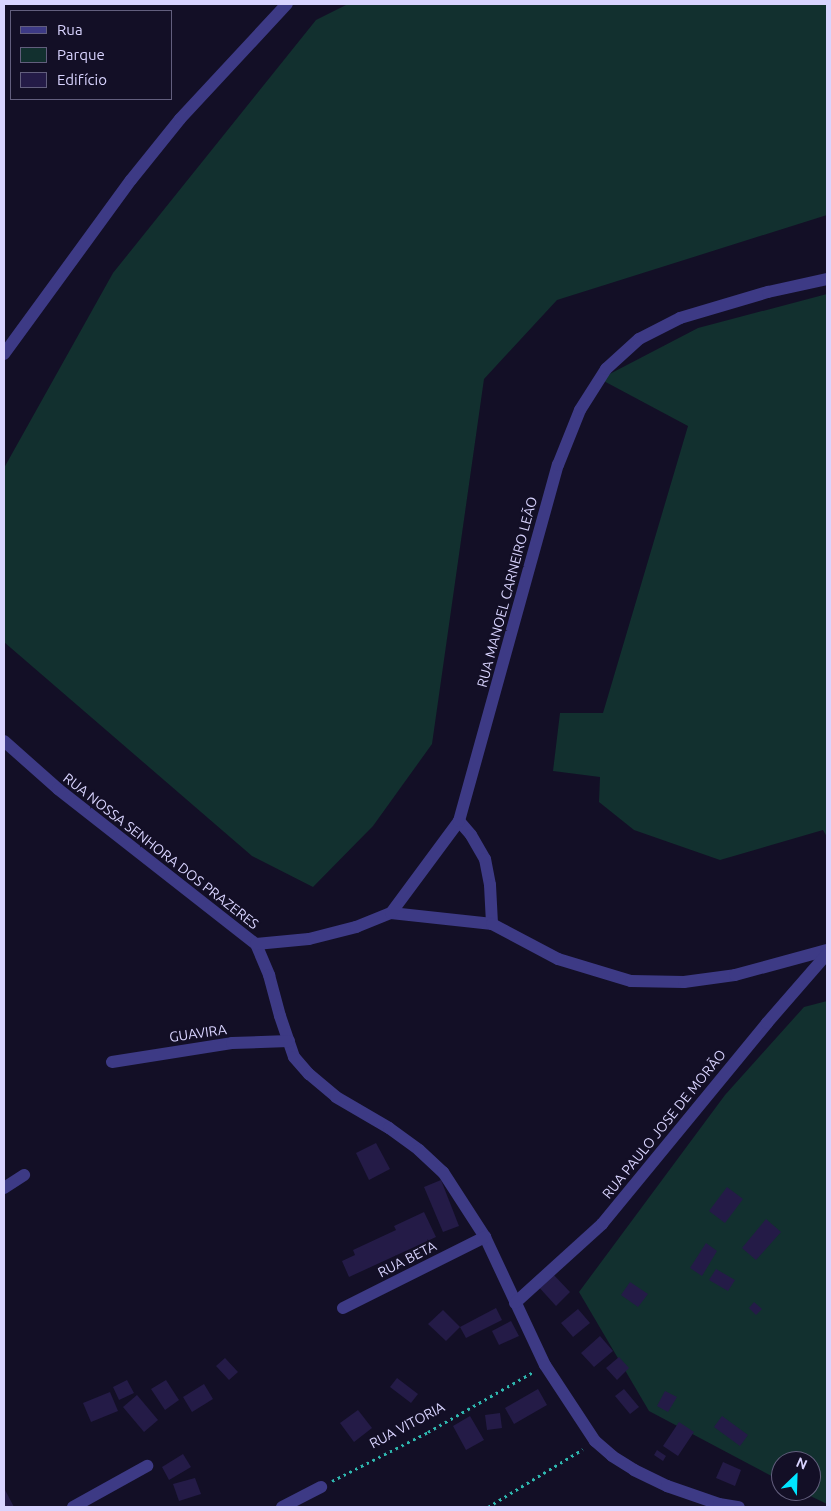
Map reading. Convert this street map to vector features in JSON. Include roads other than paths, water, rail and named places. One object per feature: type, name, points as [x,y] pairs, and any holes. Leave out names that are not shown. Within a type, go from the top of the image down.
[{"type":"street","points":[[4,354],[131,180],[180,119],[287,4]]},
{"type":"street","name":"RUA MANOEL CARNEIRO LEÃO","points":[[391,912],[459,821],[558,465],[580,410],[603,374],[639,338],[680,318],[768,292],[827,279]]},
{"type":"street","name":"RUA NOSSA SENHORA DOS PRAZERES","points":[[4,741],[58,789],[256,944],[269,975],[294,1057],[309,1074],[336,1097],[389,1128],[419,1150],[443,1172],[485,1237],[545,1365],[596,1441],[612,1456],[634,1470],[667,1486],[719,1504],[739,1507]]},
{"type":"street","points":[[459,821],[471,835],[485,859],[490,885],[492,924]]},
{"type":"street","points":[[256,944],[309,940],[356,927],[391,912],[492,924],[558,959],[631,981],[684,982],[735,976],[827,952]]},
{"type":"street","name":"RUA PAULO JOSE DE MORÃO","points":[[515,1303],[602,1224],[767,1022],[827,952]]},
{"type":"street","name":"GUAVIRA","points":[[112,1062],[232,1043],[288,1041]]},
{"type":"street","points":[[4,1188],[24,1175]]},
{"type":"street","name":"RUA BETA","points":[[343,1308],[485,1237]]},
{"type":"street","points":[[73,1507],[147,1466]]},
{"type":"street","points":[[282,1507],[321,1488]]}]
